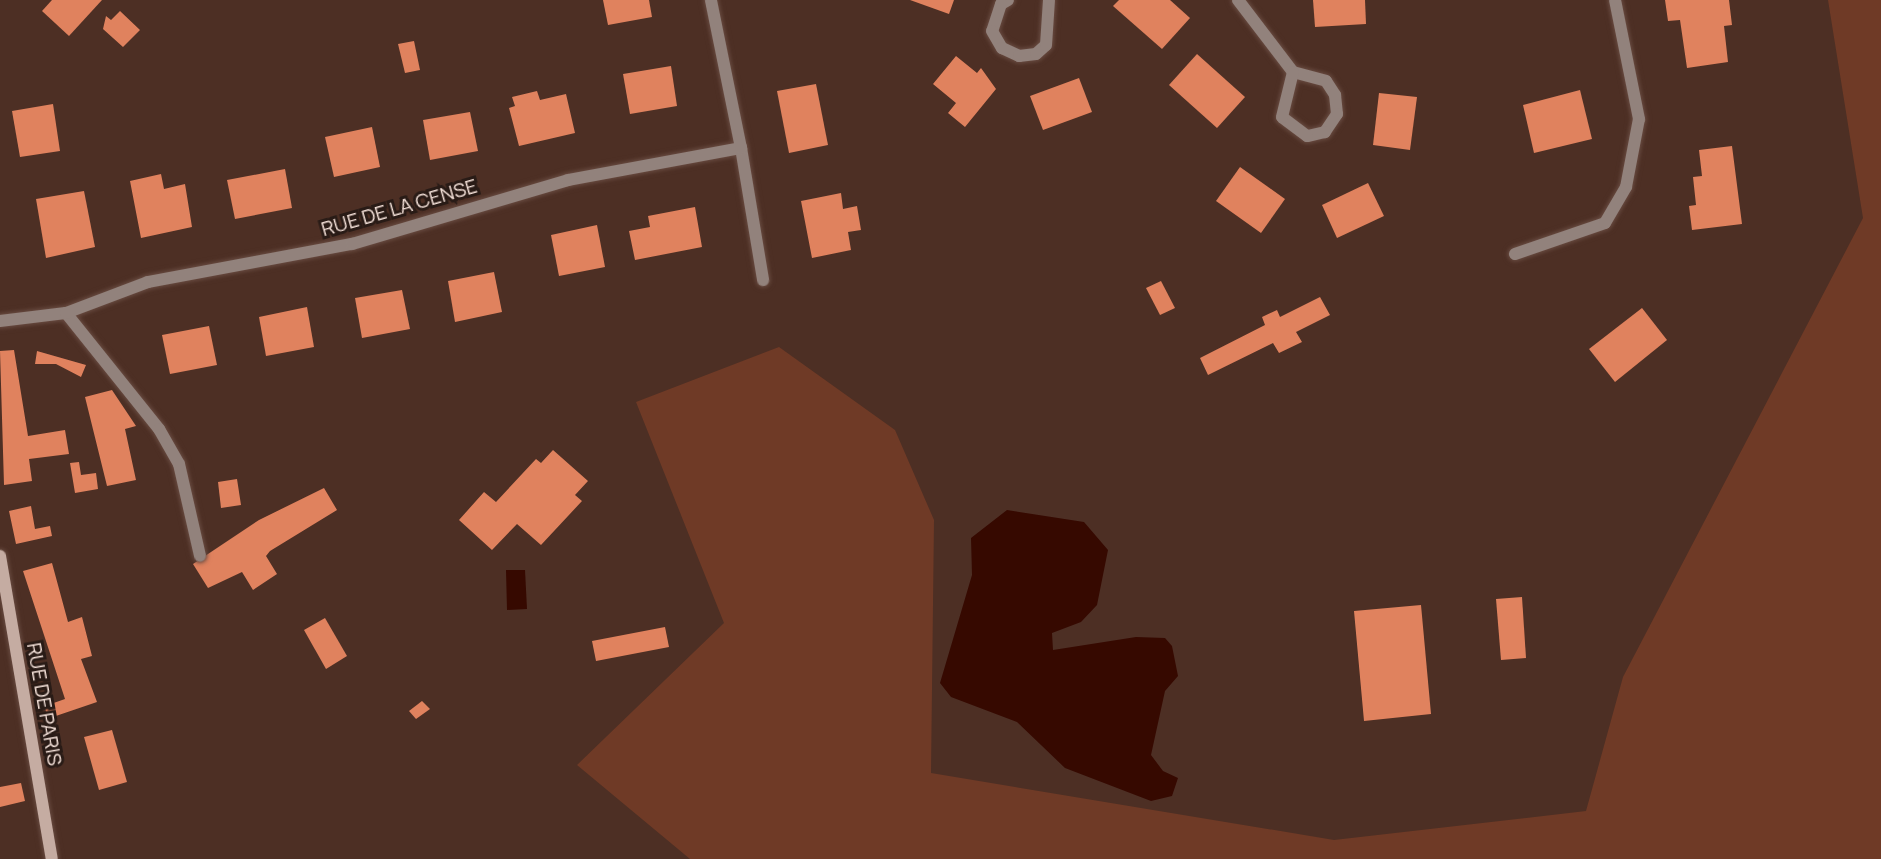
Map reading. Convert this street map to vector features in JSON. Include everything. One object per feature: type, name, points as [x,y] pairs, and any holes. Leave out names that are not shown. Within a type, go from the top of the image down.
[{"type":"street","points":[[711,0],[741,148],[763,280]]},
{"type":"street","points":[[1008,0],[1001,4],[992,31],[1002,48],[1019,56],[1036,54],[1046,45],[1049,0]]},
{"type":"street","points":[[1238,0],[1293,72],[1326,81],[1335,95],[1337,114],[1325,132],[1307,136],[1282,117],[1293,72]]},
{"type":"street","points":[[1515,254],[1605,223],[1626,187],[1639,119],[1615,0]]},
{"type":"street","name":"RUE DE LA CENSE","points":[[0,321],[66,313],[148,282],[352,244],[568,180],[741,148]]},
{"type":"street","points":[[66,313],[159,429],[179,464],[200,556]]},
{"type":"street","name":"RUE DE PARIS","points":[[0,556],[52,859]]},
{"type":"shaded area","points":[[1828,0],[1881,0],[1881,859],[690,859],[577,765],[724,623],[636,402],[779,347],[895,430],[934,520],[931,773],[1334,840],[1586,811],[1623,677],[1863,218]]},
{"type":"shaded area","points":[[1007,510],[1084,522],[1108,550],[1097,605],[1081,622],[1052,633],[1053,650],[1136,637],[1165,638],[1172,646],[1178,676],[1165,691],[1151,755],[1163,771],[1178,778],[1172,796],[1151,801],[1065,768],[1017,722],[951,697],[940,683],[972,575],[971,538]]},
{"type":"shaded area","points":[[506,570],[525,570],[527,609],[507,610]]},
{"type":"building","points":[[52,0],[102,0],[69,36],[42,11]]},
{"type":"building","points":[[603,0],[649,0],[652,17],[608,25]]},
{"type":"building","points":[[910,0],[954,0],[949,14]]},
{"type":"building","points":[[1119,0],[1170,0],[1190,18],[1162,49],[1113,6]]},
{"type":"building","points":[[1313,0],[1365,0],[1366,24],[1315,27]]},
{"type":"building","points":[[1665,0],[1729,0],[1732,25],[1724,26],[1728,62],[1687,68],[1680,20],[1668,21]]},
{"type":"building","points":[[120,11],[140,30],[123,47],[103,29],[106,16],[111,20]]},
{"type":"building","points":[[414,41],[420,70],[405,73],[398,44]]},
{"type":"building","points":[[1197,54],[1245,97],[1217,128],[1169,85]]},
{"type":"building","points":[[956,56],[977,73],[981,68],[996,89],[965,127],[948,113],[956,103],[933,84]]},
{"type":"building","points":[[671,66],[677,106],[630,114],[623,74]]},
{"type":"building","points":[[1079,78],[1092,112],[1043,130],[1030,96]]},
{"type":"building","points":[[816,84],[828,145],[789,153],[777,91]]},
{"type":"building","points":[[1580,90],[1592,139],[1534,153],[1523,105]]},
{"type":"building","points":[[537,91],[540,100],[566,94],[575,133],[519,146],[509,108],[515,106],[512,97]]},
{"type":"building","points":[[1379,93],[1417,97],[1410,150],[1373,145]]},
{"type":"building","points":[[53,104],[60,151],[20,157],[12,111]]},
{"type":"building","points":[[470,112],[478,151],[430,160],[423,120]]},
{"type":"building","points":[[372,127],[380,167],[334,177],[325,137]]},
{"type":"building","points":[[1732,146],[1742,224],[1692,230],[1689,206],[1696,205],[1693,177],[1702,176],[1699,150]]},
{"type":"building","points":[[1240,167],[1285,199],[1261,233],[1216,201]]},
{"type":"building","points":[[285,169],[292,208],[235,219],[227,180]]},
{"type":"building","points":[[161,174],[164,189],[185,184],[192,227],[141,238],[130,181]]},
{"type":"building","points":[[1368,183],[1384,216],[1337,238],[1322,205]]},
{"type":"building","points":[[84,191],[95,247],[46,258],[36,199]]},
{"type":"building","points":[[841,193],[843,209],[857,206],[861,230],[848,232],[851,250],[812,258],[801,201]]},
{"type":"building","points":[[695,207],[702,247],[635,260],[629,231],[650,227],[648,216]]},
{"type":"building","points":[[597,225],[605,267],[559,276],[551,235]]},
{"type":"building","points":[[494,272],[502,312],[455,322],[448,281]]},
{"type":"building","points":[[1161,281],[1175,308],[1160,315],[1146,288]]},
{"type":"building","points":[[402,290],[410,329],[362,338],[355,298]]},
{"type":"building","points":[[1320,297],[1330,315],[1296,332],[1302,342],[1279,353],[1273,343],[1208,375],[1200,358],[1265,325],[1262,317],[1277,310],[1280,317]]},
{"type":"building","points":[[307,307],[314,347],[266,356],[259,317]]},
{"type":"building","points":[[1642,308],[1667,340],[1615,382],[1589,349]]},
{"type":"building","points":[[209,326],[217,365],[170,374],[162,335]]},
{"type":"building","points":[[14,350],[28,436],[65,430],[69,454],[29,459],[32,481],[4,485],[0,351]]},
{"type":"building","points":[[37,351],[86,365],[81,377],[56,364],[35,364]]},
{"type":"building","points":[[112,390],[136,426],[125,429],[136,480],[107,486],[85,397]]},
{"type":"building","points":[[553,450],[588,481],[575,495],[582,501],[541,545],[517,524],[492,550],[459,520],[484,492],[496,502],[536,459],[541,463]]},
{"type":"building","points":[[79,462],[81,475],[96,473],[98,489],[75,493],[70,463]]},
{"type":"building","points":[[237,479],[241,505],[221,508],[218,482]]},
{"type":"building","points":[[324,488],[337,510],[270,551],[266,556],[277,574],[253,590],[242,572],[208,588],[193,564],[259,520]]},
{"type":"building","points":[[31,506],[35,529],[50,526],[52,536],[16,544],[9,511]]},
{"type":"building","points":[[52,563],[68,622],[82,617],[92,656],[81,659],[97,702],[47,719],[45,706],[65,699],[23,571]]},
{"type":"building","points":[[1522,597],[1526,658],[1501,660],[1496,599]]},
{"type":"building","points":[[1421,605],[1431,714],[1364,721],[1354,611]]},
{"type":"building","points":[[325,618],[347,656],[326,669],[304,630]]},
{"type":"building","points":[[665,627],[669,647],[596,661],[592,641]]},
{"type":"building","points":[[422,701],[430,709],[416,719],[409,711]]},
{"type":"building","points":[[112,730],[127,782],[99,790],[84,737]]},
{"type":"building","points":[[21,783],[25,801],[0,807],[0,787]]}]
